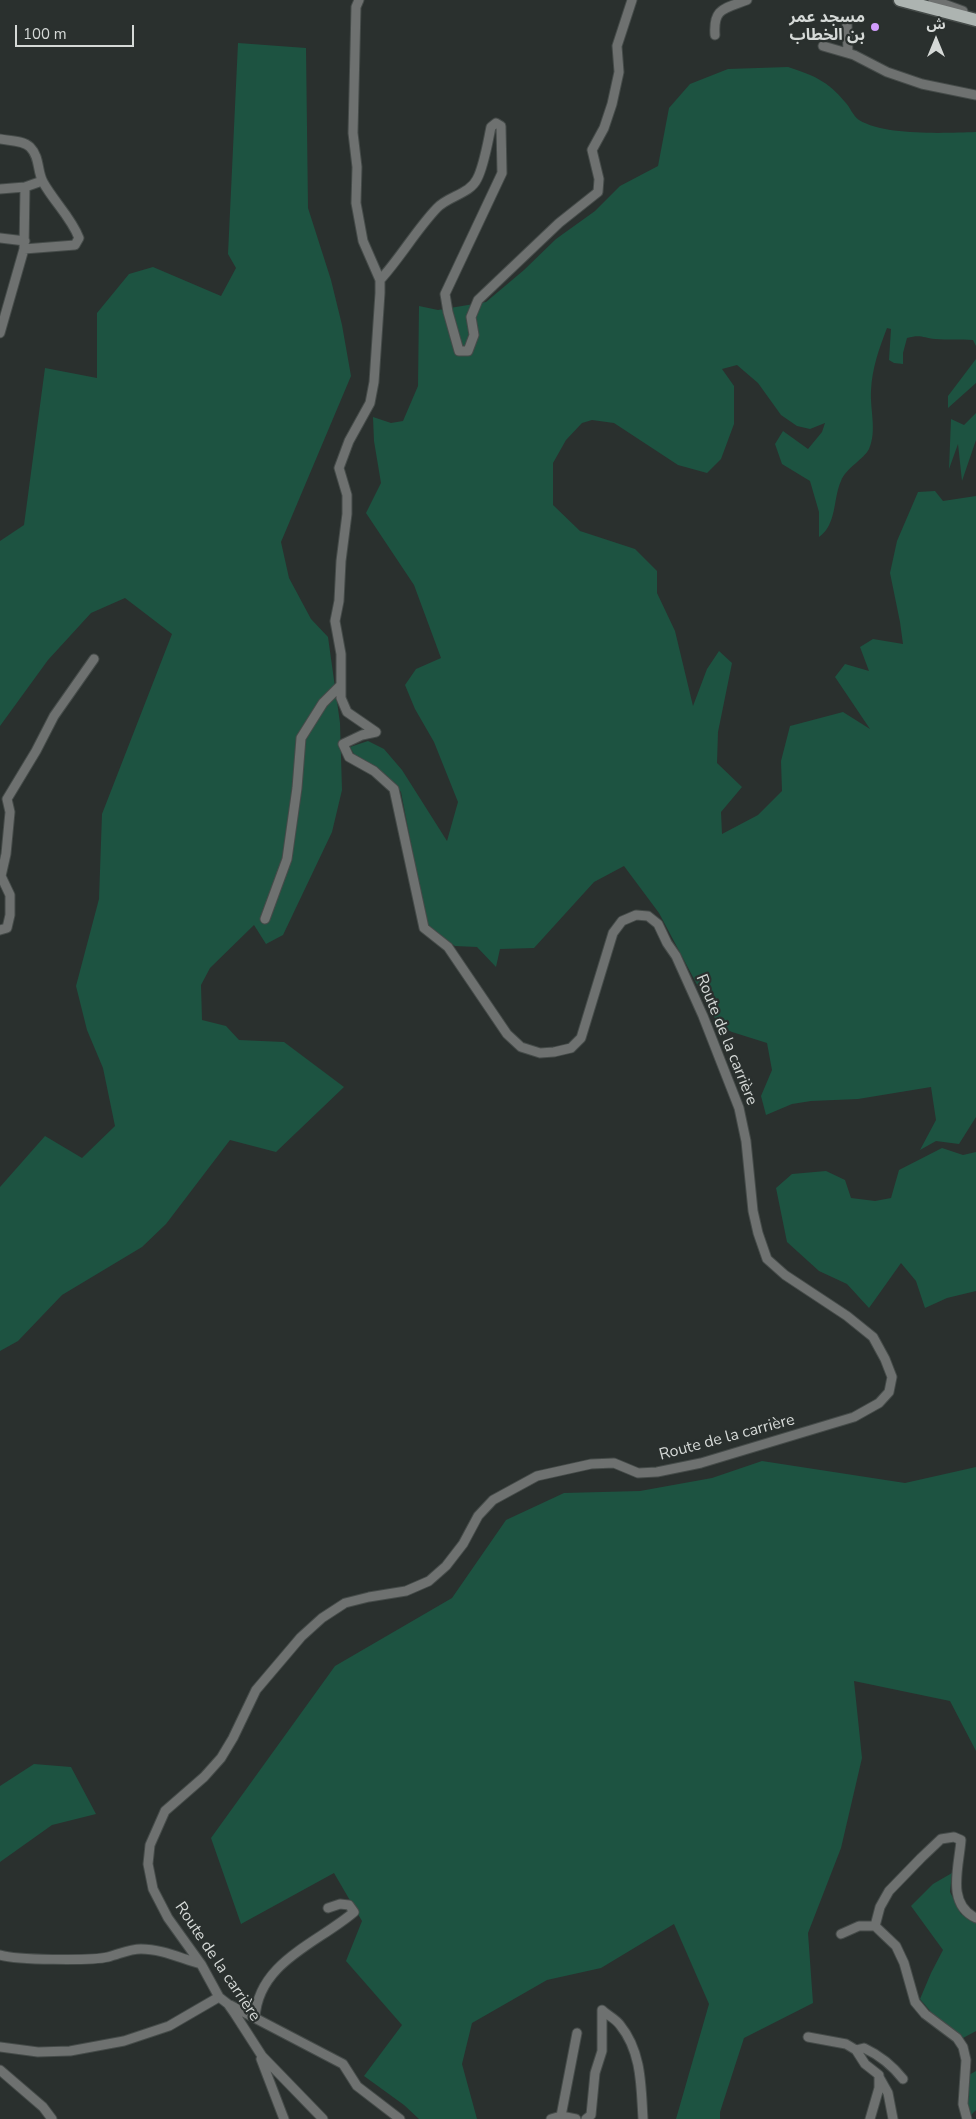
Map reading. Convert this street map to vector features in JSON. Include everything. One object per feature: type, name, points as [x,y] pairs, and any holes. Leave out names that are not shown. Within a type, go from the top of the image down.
[{"type":"main road","points":[[900,0],[976,20]]},
{"type":"street","points":[[265,919],[287,859],[297,788],[301,738],[323,703],[341,685],[341,654],[335,621],[339,601],[341,561],[348,514],[348,495],[339,468],[349,441],[370,403],[374,382],[380,280],[363,241],[356,203],[357,167],[353,133],[356,7],[359,0]]},
{"type":"street","points":[[380,280],[398,260],[416,232],[439,206],[459,196],[477,180],[492,127],[496,122],[499,124],[502,173],[445,294],[459,351],[468,351],[474,335],[471,317],[478,300],[559,223],[598,192],[599,179],[592,150],[604,128],[612,104],[619,72],[618,46],[632,0]]},
{"type":"street","points":[[715,35],[714,20],[717,14],[747,0]]},
{"type":"street","points":[[933,0],[976,15]]},
{"type":"street","points":[[847,22],[848,54]]},
{"type":"street","points":[[823,46],[922,84],[976,96]]},
{"type":"street","points":[[0,139],[24,143],[31,147],[39,161],[42,180],[73,224],[79,238],[75,245],[24,245],[0,238]]},
{"type":"street","points":[[0,189],[25,187],[42,180]]},
{"type":"street","points":[[0,333],[24,245],[25,187]]},
{"type":"street","points":[[0,930],[7,928],[10,915],[10,895],[1,876],[10,812],[7,799],[36,751],[54,716],[94,659]]},
{"type":"street","name":"Route de la carrière","points":[[323,2119],[256,2048],[228,2004],[219,1997],[201,1964],[168,1918],[153,1889],[148,1864],[150,1845],[165,1811],[204,1777],[221,1758],[234,1738],[256,1690],[283,1656],[322,1618],[345,1603],[406,1591],[429,1581],[446,1566],[463,1544],[478,1516],[493,1500],[537,1476],[591,1464],[614,1463],[638,1473],[657,1472],[701,1463],[854,1417],[879,1404],[889,1392],[892,1377],[873,1337],[847,1316],[785,1276],[767,1259],[753,1211],[746,1141],[739,1108],[703,1016],[676,956],[666,943],[658,924],[648,916],[636,915],[622,922],[613,933],[581,1038],[571,1048],[540,1053],[521,1047],[507,1034],[448,946],[424,928],[394,790],[374,771],[349,757],[343,744],[362,735],[376,732],[348,712],[341,698],[341,685]]},
{"type":"street","points":[[875,1926],[880,1907],[889,1891],[941,1839],[954,1837],[961,1840],[956,1875],[957,1895],[962,1908],[976,1918]]},
{"type":"street","points":[[255,2018],[264,1984],[276,1970],[300,1949],[354,1912],[349,1905],[340,1904],[328,1908]]},
{"type":"street","points":[[841,1934],[859,1926],[875,1926],[896,1946],[904,1963],[915,2002],[925,2014],[957,2038],[963,2047],[966,2060],[963,2104],[967,2119]]},
{"type":"street","points":[[0,1955],[40,1959],[92,1958],[108,1957],[125,1950],[142,1949],[169,1954],[201,1964]]},
{"type":"street","points":[[0,2047],[38,2052],[70,2051],[124,2040],[169,2026],[219,1997]]},
{"type":"street","points":[[228,2004],[343,2064],[357,2086],[400,2119]]},
{"type":"street","points":[[586,2119],[591,2115],[595,2073],[602,2051],[602,2010],[620,2024],[634,2049],[640,2073],[643,2119]]},
{"type":"street","points":[[561,2116],[576,2033]]},
{"type":"street","points":[[808,2036],[846,2044],[856,2050],[865,2064],[878,2075],[888,2093],[893,2119]]},
{"type":"street","points":[[256,2048],[284,2119]]},
{"type":"street","points":[[856,2050],[864,2048],[875,2054],[896,2070],[902,2078]]},
{"type":"street","points":[[0,2070],[43,2107],[52,2119]]},
{"type":"street","points":[[870,2119],[878,2088],[878,2075]]},
{"type":"street","points":[[550,2119],[561,2116],[576,2119]]},
{"type":"green space","points":[[238,43],[306,48],[308,208],[331,280],[342,325],[351,376],[281,542],[289,578],[311,619],[328,637],[340,723],[342,790],[332,832],[283,935],[266,944],[254,925],[210,968],[201,985],[202,1020],[226,1026],[239,1040],[284,1042],[344,1087],[276,1152],[230,1140],[166,1224],[142,1247],[62,1295],[18,1341],[0,1351],[0,1187],[45,1136],[82,1158],[115,1126],[103,1068],[87,1030],[76,986],[99,899],[102,814],[172,634],[125,598],[91,613],[48,660],[0,726],[0,541],[24,525],[45,368],[97,378],[97,313],[129,274],[153,267],[221,296],[236,268],[228,254]]},
{"type":"green space","points":[[788,67],[813,76],[826,84],[839,95],[859,120],[870,125],[899,131],[976,132],[976,346],[973,340],[931,339],[919,336],[907,338],[903,353],[903,364],[894,363],[889,360],[891,329],[887,328],[873,374],[871,398],[873,435],[869,449],[843,476],[838,488],[829,526],[819,537],[819,512],[810,481],[782,464],[775,444],[783,431],[808,449],[822,432],[825,423],[810,429],[797,426],[781,415],[758,383],[737,365],[722,369],[734,386],[734,424],[721,459],[707,473],[678,465],[614,423],[592,420],[582,423],[566,440],[553,463],[553,505],[580,531],[635,549],[657,571],[657,593],[675,631],[693,706],[707,669],[719,651],[732,663],[718,732],[717,763],[742,787],[721,812],[722,834],[758,815],[782,791],[781,761],[790,726],[843,712],[870,729],[835,677],[845,664],[869,671],[860,647],[873,639],[903,644],[890,573],[897,541],[918,492],[935,491],[943,501],[976,496],[976,1117],[959,1144],[936,1141],[920,1150],[936,1120],[931,1087],[858,1099],[811,1101],[792,1104],[766,1115],[761,1096],[772,1070],[767,1043],[719,1026],[659,913],[624,866],[594,882],[534,948],[500,949],[496,967],[477,947],[455,946],[427,927],[401,792],[386,775],[355,756],[350,747],[368,741],[384,749],[402,770],[447,841],[458,802],[434,742],[415,709],[405,685],[416,669],[441,658],[414,585],[366,513],[381,483],[374,441],[373,417],[391,423],[403,421],[418,386],[419,306],[438,310],[486,302],[524,270],[556,239],[595,211],[620,186],[658,166],[669,108],[690,84],[728,69]]},
{"type":"green space","points":[[976,359],[976,383],[948,408],[948,396]]},
{"type":"green space","points":[[976,413],[976,440],[962,481],[958,444],[949,469],[951,419],[964,425]]},
{"type":"green space","points":[[942,1148],[963,1155],[976,1152],[976,1291],[947,1298],[925,1308],[916,1281],[901,1263],[869,1308],[847,1284],[819,1271],[787,1242],[776,1188],[792,1174],[826,1171],[845,1180],[851,1198],[875,1201],[891,1198],[899,1170]]},
{"type":"green space","points":[[762,1461],[905,1483],[976,1467],[976,1751],[950,1701],[854,1681],[862,1758],[841,1848],[808,1933],[813,2003],[744,2038],[720,2112],[720,2119],[676,2119],[709,2004],[674,1924],[601,1968],[547,1980],[472,2023],[462,2064],[477,2119],[419,2119],[404,2105],[364,2076],[402,2025],[346,1961],[362,1921],[334,1873],[241,1924],[211,1838],[335,1666],[452,1598],[506,1520],[564,1493],[640,1491],[712,1478]]},
{"type":"green space","points":[[34,1764],[71,1767],[96,1814],[52,1825],[0,1862],[0,1786]]},
{"type":"green space","points":[[952,1873],[950,1892],[961,1914],[976,1922],[976,2031],[963,2038],[937,2019],[920,1999],[943,1950],[911,1906],[933,1884]]},
{"type":"green space","points":[[976,2071],[976,2110],[970,2116],[967,2107],[967,2076]]},
{"type":"place","name":"مسجد عمر بن الخطاب","points":[[875,27]]}]
